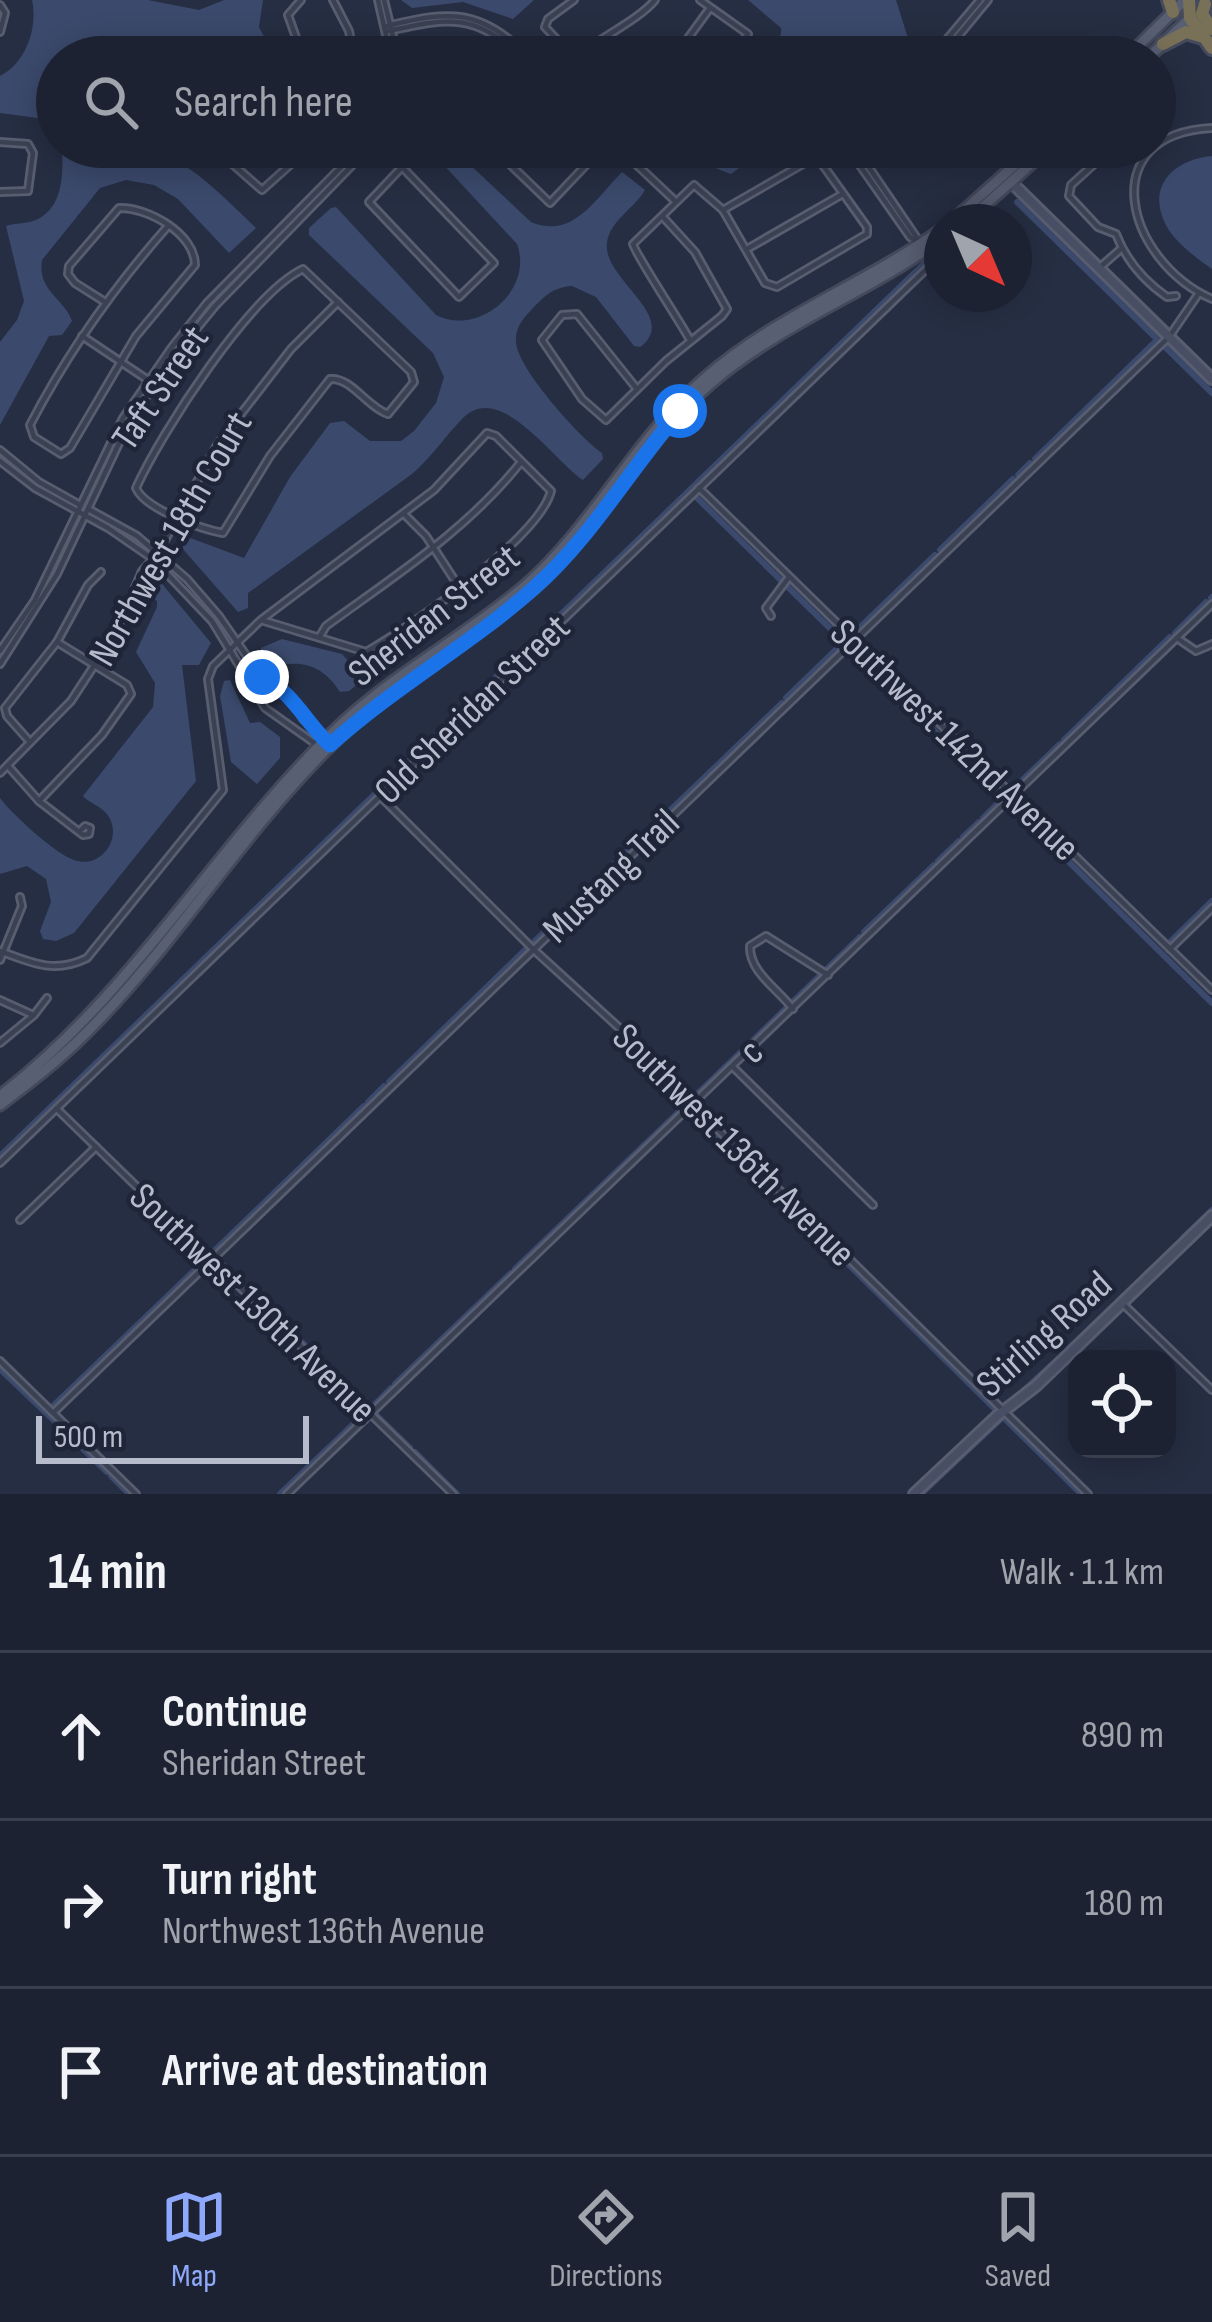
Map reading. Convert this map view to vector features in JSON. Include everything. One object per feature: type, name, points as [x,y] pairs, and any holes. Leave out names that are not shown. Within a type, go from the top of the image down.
[{"type":"highway","points":[[1187,0],[1190,18],[1209,38]]},
{"type":"highway","points":[[1207,2],[1202,13],[1209,38]]},
{"type":"highway","points":[[1176,37],[1186,32],[1209,38]]},
{"type":"main road","points":[[1145,36],[1171,6],[1187,0]]},
{"type":"main road","points":[[1171,36],[1207,2]]},
{"type":"main road","points":[[988,204],[1016,168]]},
{"type":"main road","points":[[974,204],[1022,168]]},
{"type":"main road","name":"Sheridan Street","points":[[0,1096],[103,1004],[259,811],[377,695],[500,607],[539,573],[650,434],[704,379],[780,324],[922,248]]},
{"type":"main road","name":"Sheridan Street","points":[[0,1106],[107,1010],[325,746]]},
{"type":"street","points":[[294,36],[288,15],[301,0]]},
{"type":"street","points":[[334,0],[351,36]]},
{"type":"street","points":[[381,0],[391,36]]},
{"type":"street","points":[[554,36],[545,27],[548,20],[574,0]]},
{"type":"street","points":[[604,36],[656,0]]},
{"type":"street","points":[[700,0],[747,36]]},
{"type":"street","points":[[951,36],[984,0]]},
{"type":"street","points":[[957,36],[984,0]]},
{"type":"street","points":[[0,32],[2,7]]},
{"type":"street","points":[[690,36],[710,8]]},
{"type":"street","points":[[390,28],[440,15],[467,16],[507,36]]},
{"type":"street","points":[[1176,134],[1212,128]]},
{"type":"street","points":[[0,142],[31,147],[28,191],[0,193]]},
{"type":"street","points":[[237,168],[262,190],[289,168]]},
{"type":"street","name":"Taft Street","points":[[152,382],[207,303],[340,168]]},
{"type":"street","name":"Taft Street","points":[[0,664],[54,573],[123,418],[214,306],[349,168]]},
{"type":"street","points":[[401,168],[369,202],[458,297],[494,263],[403,168]]},
{"type":"street","points":[[514,168],[550,203],[583,168]]},
{"type":"street","points":[[640,168],[674,200]]},
{"type":"street","points":[[722,210],[796,168]]},
{"type":"street","points":[[690,340],[633,244],[694,185],[722,210],[770,288],[777,287],[867,234],[825,168]]},
{"type":"street","points":[[862,168],[922,248]]},
{"type":"street","points":[[871,168],[917,233],[922,248]]},
{"type":"street","points":[[1093,168],[1068,192],[1098,227],[1116,234],[1122,248],[1161,293],[1176,296]]},
{"type":"street","points":[[1142,168],[1134,193],[1139,229],[1154,253],[1212,299]]},
{"type":"street","points":[[1004,181],[1212,379]]},
{"type":"street","points":[[747,249],[843,194]]},
{"type":"street","points":[[105,302],[68,274],[69,266],[119,208],[148,212],[168,226],[196,259],[121,361],[67,452],[56,453],[30,431],[54,380],[105,302],[168,226]]},
{"type":"street","points":[[637,389],[577,314],[562,315],[542,340],[582,399],[606,420],[727,309],[695,252],[661,216]]},
{"type":"street","points":[[1100,268],[1122,248]]},
{"type":"street","points":[[303,269],[338,302],[414,377],[388,414],[334,377],[270,456],[224,532],[178,518],[137,493],[163,437],[219,354],[269,297],[303,269]]},
{"type":"street","name":"Old Sheridan Street","points":[[0,1162],[924,271]]},
{"type":"street","name":"Mustang Trail","points":[[53,1413],[1169,337],[1199,293]]},
{"type":"street","name":"Northwest 18th Court","points":[[0,773],[71,701],[96,666],[142,571],[156,556],[241,410],[338,302]]},
{"type":"street","points":[[82,336],[152,382]]},
{"type":"street","points":[[20,897],[22,906],[1,954],[41,967],[76,963],[97,948],[223,790],[208,679],[213,666],[261,620],[434,490],[488,433],[551,491],[548,502],[522,533],[459,587],[366,652],[261,620]]},
{"type":"street","points":[[0,450],[39,482],[156,556],[220,616],[262,677],[280,687],[325,746]]},
{"type":"street","points":[[0,461],[28,484],[83,510]]},
{"type":"street","points":[[320,636],[326,626],[475,515],[521,462]]},
{"type":"street","name":"Southwest 142nd Avenue","points":[[699,488],[1212,990]]},
{"type":"street","points":[[404,514],[459,587]]},
{"type":"street","points":[[156,556],[202,608],[266,708],[325,746]]},
{"type":"street","points":[[32,744],[5,712],[8,702],[57,642],[88,585],[101,572]]},
{"type":"street","points":[[771,616],[768,603],[790,577]]},
{"type":"street","name":"c","points":[[286,1494],[1212,604]]},
{"type":"street","name":"Taft Street","points":[[0,651],[27,621]]},
{"type":"street","points":[[1177,638],[1196,651],[1212,644]]},
{"type":"street","points":[[39,801],[102,735],[131,694],[130,688],[57,642]]},
{"type":"street","points":[[256,691],[262,677]]},
{"type":"street","points":[[289,723],[302,716]]},
{"type":"street","points":[[8,766],[39,801],[79,832]]},
{"type":"street","name":"Southwest 136th Avenue","points":[[380,796],[1088,1494]]},
{"type":"street","points":[[1170,949],[1212,908]]},
{"type":"street","points":[[790,1006],[748,955],[749,946],[766,936],[825,974]]},
{"type":"street","points":[[0,1043],[34,1016],[47,998]]},
{"type":"street","points":[[0,1000],[34,1016]]},
{"type":"street","points":[[733,1067],[873,1205]]},
{"type":"street","name":"Southwest 130th Avenue","points":[[56,1108],[453,1494]]},
{"type":"street","points":[[20,1220],[96,1147]]},
{"type":"street","name":"Stirling Road","points":[[914,1494],[1212,1216]]},
{"type":"street","points":[[1122,1303],[1212,1390]]},
{"type":"street","points":[[0,1361],[136,1494]]},
{"type":"water","points":[[32,0],[148,0],[199,10],[224,0],[263,0],[259,27],[264,36],[36,36],[36,118],[0,113],[0,76],[17,63],[33,22]]},
{"type":"water","points":[[401,0],[534,0],[513,19],[463,2],[412,8]]},
{"type":"water","points":[[748,0],[896,0],[907,36],[780,36],[781,28]]},
{"type":"water","points":[[1212,156],[1212,269],[1167,228],[1160,195],[1177,168]]},
{"type":"water","points":[[62,168],[187,168],[256,228],[229,253],[178,199],[154,185],[126,180],[100,188],[42,260],[43,279],[72,321],[62,335],[49,336],[0,425],[0,342],[24,301],[6,226],[45,214],[57,198]]},
{"type":"water","points":[[446,168],[473,168],[531,222],[546,226],[582,214],[622,172],[645,190],[613,228],[607,243],[616,270],[651,323],[650,335],[640,347],[634,346],[596,297],[572,286],[554,290],[541,300],[523,320],[516,337],[519,354],[538,385],[603,459],[583,480],[526,427],[493,409],[478,409],[463,418],[412,474],[248,593],[248,608],[238,612],[182,548],[185,536],[244,558],[290,477],[330,423],[344,421],[370,441],[401,441],[436,403],[444,377],[433,353],[309,235],[309,228],[336,207],[436,315],[453,320],[485,314],[510,292],[518,278],[517,244]]},
{"type":"water","points":[[158,579],[211,643],[199,665],[182,665],[196,781],[74,933],[56,941],[43,939],[40,931],[51,902],[46,879],[27,866],[0,874],[0,798],[34,832],[74,860],[93,860],[108,849],[111,822],[83,796],[153,707],[155,683],[136,652],[157,607],[157,601],[147,595]]},
{"type":"water","points":[[282,639],[342,654],[360,674],[360,682],[340,692],[327,676],[311,667],[273,667],[261,648]]},
{"type":"water","points":[[230,680],[250,723],[260,722],[280,737],[280,758],[257,784],[231,762],[220,696],[224,681]]},
{"type":"waterway","points":[[1017,202],[1212,393]]},
{"type":"waterway","points":[[0,1156],[924,264]]},
{"type":"waterway","points":[[1035,459],[1157,340]]},
{"type":"waterway","points":[[1018,475],[1030,463]]},
{"type":"waterway","points":[[940,550],[1013,479]]},
{"type":"waterway","points":[[696,497],[846,644]]},
{"type":"waterway","points":[[853,634],[935,555]]},
{"type":"waterway","points":[[1175,633],[1206,602]]},
{"type":"waterway","points":[[1064,740],[1170,637]]},
{"type":"waterway","points":[[786,698],[848,638]]},
{"type":"waterway","points":[[851,649],[1003,798],[983,818]]},
{"type":"waterway","points":[[587,890],[782,703]]},
{"type":"waterway","points":[[1014,788],[1060,744]]},
{"type":"waterway","points":[[1010,804],[1212,1003]]},
{"type":"waterway","points":[[963,837],[979,822]]},
{"type":"waterway","points":[[938,861],[959,841]]},
{"type":"waterway","points":[[864,932],[934,865]]},
{"type":"waterway","points":[[532,944],[583,894]]},
{"type":"waterway","points":[[1169,943],[1212,901]]},
{"type":"waterway","points":[[692,1099],[860,937]]},
{"type":"waterway","points":[[389,1082],[528,947]]},
{"type":"waterway","points":[[368,1102],[384,1086]]},
{"type":"waterway","points":[[515,1269],[686,1105]]},
{"type":"waterway","points":[[211,1254],[364,1106]]},
{"type":"waterway","points":[[692,1110],[804,1221]]},
{"type":"waterway","points":[[1183,1238],[1212,1210]]},
{"type":"waterway","points":[[808,1225],[835,1251]]},
{"type":"waterway","points":[[1143,1277],[1179,1243]]},
{"type":"waterway","points":[[839,1255],[997,1411]]},
{"type":"waterway","points":[[52,1407],[205,1260]]},
{"type":"waterway","points":[[218,1260],[370,1409],[391,1388]]},
{"type":"waterway","points":[[395,1384],[511,1273]]},
{"type":"waterway","points":[[1118,1301],[1138,1282]]},
{"type":"waterway","points":[[1063,1354],[1114,1305]]},
{"type":"waterway","points":[[1022,1392],[1059,1358]]},
{"type":"waterway","points":[[0,1369],[65,1431]]},
{"type":"waterway","points":[[280,1494],[364,1414]]},
{"type":"waterway","points":[[375,1414],[410,1448]]},
{"type":"waterway","points":[[921,1494],[1003,1417],[1081,1494]]},
{"type":"waterway","points":[[68,1435],[76,1442]]},
{"type":"waterway","points":[[80,1446],[107,1472]]},
{"type":"waterway","points":[[415,1452],[457,1494]]},
{"type":"waterway","points":[[111,1476],[129,1494]]},
{"type":"route","points":[[262,677],[289,695],[303,719],[330,745],[381,700],[504,613],[544,578],[680,411]]}]
